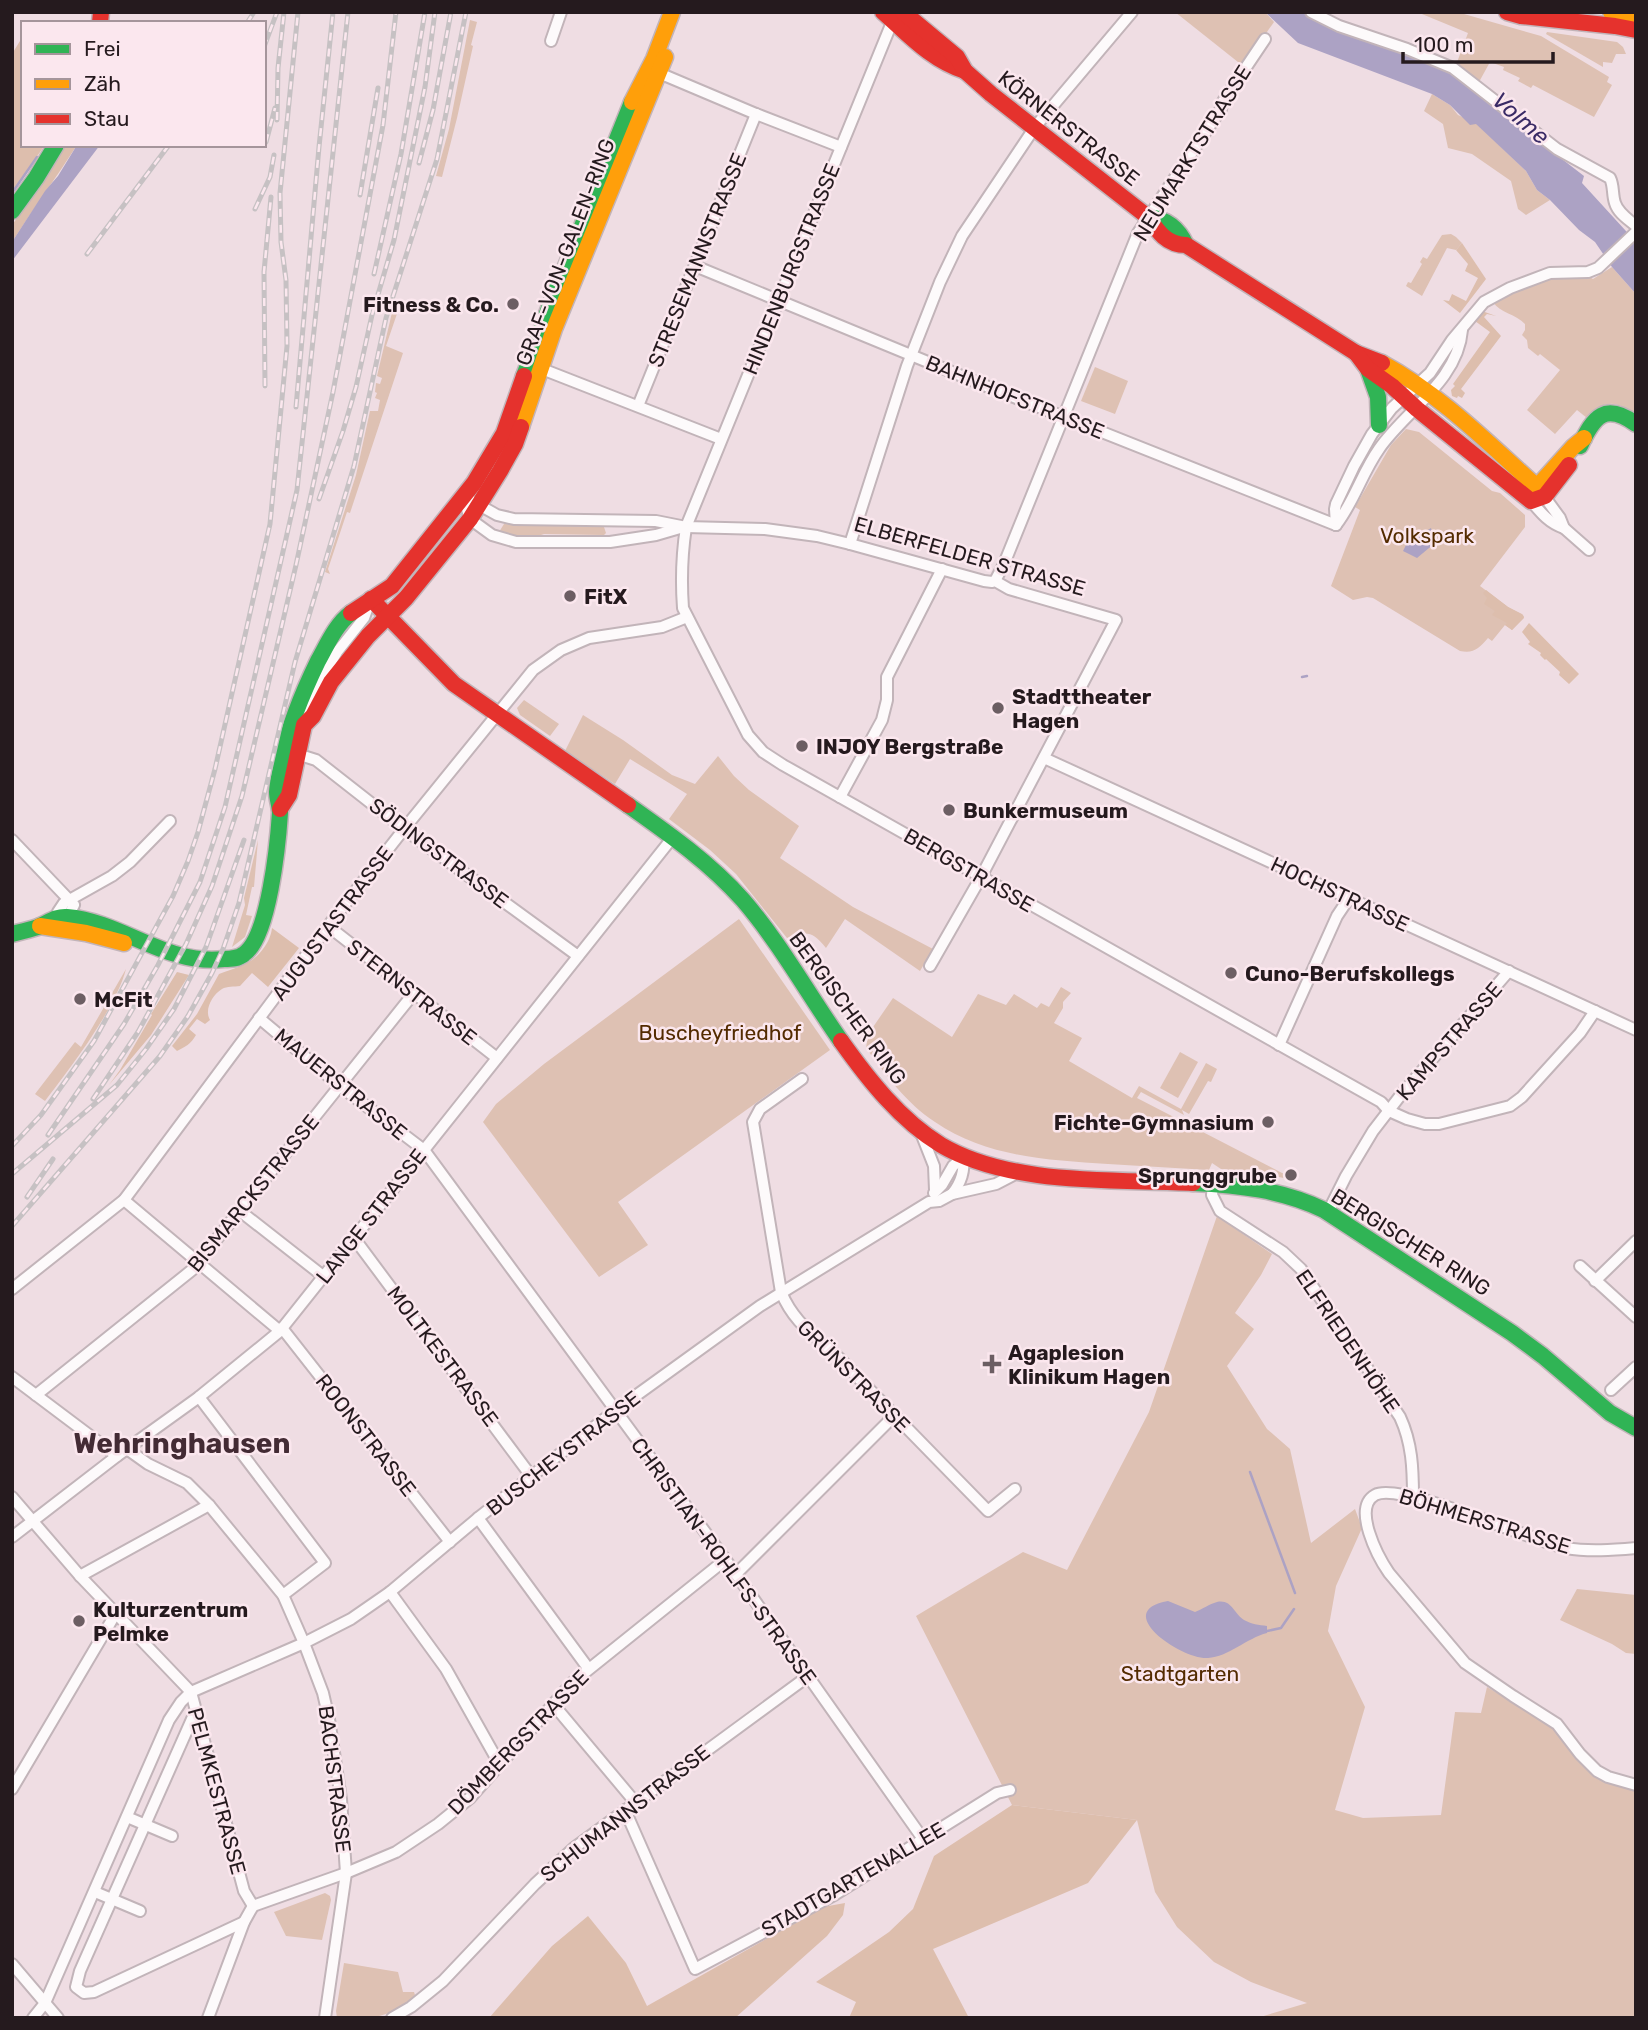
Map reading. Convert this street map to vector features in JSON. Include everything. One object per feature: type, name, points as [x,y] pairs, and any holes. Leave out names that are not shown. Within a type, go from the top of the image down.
[{"type":"main road","name":"GRAF-VON-GALEN-RING","points":[[463,496],[487,463],[512,415],[548,311],[634,96],[654,59],[672,12]]},
{"type":"main road","name":"GRAF-VON-GALEN-RING","points":[[480,504],[522,427],[554,329],[683,12]]},
{"type":"main road","points":[[1507,12],[1636,30]]},
{"type":"main road","points":[[1611,12],[1636,16]]},
{"type":"main road","name":"KÖRNERSTRASSE","points":[[894,14],[930,54],[953,69],[965,71],[1148,217],[1161,218],[1181,233],[1186,245],[1356,352],[1389,365],[1424,389],[1455,414],[1537,495]]},
{"type":"main road","points":[[12,211],[55,147]]},
{"type":"main road","name":"KÖRNERSTRASSE","points":[[1356,352],[1368,369],[1411,403],[1537,495]]},
{"type":"main road","points":[[1368,369],[1378,397],[1379,425]]},
{"type":"main road","points":[[1537,495],[1573,447],[1584,438],[1596,418],[1606,412],[1620,412],[1636,424]]},
{"type":"main road","points":[[387,615],[384,606],[392,586],[463,496]]},
{"type":"main road","points":[[280,809],[289,795],[304,725],[313,716],[331,682],[368,636],[405,598],[480,504]]},
{"type":"main road","points":[[12,934],[61,921],[72,931],[209,961],[237,958],[245,954],[259,934],[266,910],[280,809],[277,794],[292,719],[330,639],[346,617],[392,586]]},
{"type":"main road","name":"BERGISCHER RING","points":[[371,599],[454,684],[673,837],[723,878],[774,941],[836,1033],[891,1104],[940,1145],[964,1157],[1003,1170],[1051,1176],[1213,1184],[1276,1192],[1301,1200],[1328,1212],[1528,1344],[1610,1413],[1636,1428]]},
{"type":"street","points":[[551,41],[561,12]]},
{"type":"street","points":[[850,544],[911,355],[940,282],[962,236],[1035,127],[1132,12]]},
{"type":"street","points":[[1311,12],[1339,26],[1453,68],[1557,149],[1610,178],[1618,209],[1634,231],[1598,268],[1588,272],[1550,273],[1484,302],[1462,328],[1462,337],[1452,361],[1411,403],[1403,420],[1380,447],[1361,478],[1346,513],[1336,525]]},
{"type":"street","name":"HINDENBURGSTRASSE","points":[[686,527],[894,14]]},
{"type":"street","name":"NEUMARKTSTRASSE","points":[[995,581],[1004,565],[1136,237],[1265,39]]},
{"type":"street","points":[[659,73],[841,147]]},
{"type":"street","name":"STRESEMANNSTRASSE","points":[[638,406],[756,114]]},
{"type":"street","name":"BAHNHOFSTRASSE","points":[[695,266],[1336,525]]},
{"type":"street","points":[[542,369],[721,439]]},
{"type":"street","points":[[1336,525],[1335,509],[1345,483],[1364,448],[1392,408],[1411,403],[1424,389]]},
{"type":"street","name":"KÖRNERSTRASSE","points":[[1537,495],[1554,524],[1564,528],[1589,550]]},
{"type":"street","points":[[463,496],[470,519]]},
{"type":"street","name":"ELBERFELDER STRASSE","points":[[463,496],[504,517],[656,522],[686,527],[765,529],[817,536],[989,582],[995,581],[1009,589],[1116,620],[1044,758]]},
{"type":"street","name":"ELBERFELDER STRASSE","points":[[470,519],[492,535],[516,542],[610,542],[686,527]]},
{"type":"street","points":[[610,521],[610,542]]},
{"type":"street","name":"BERGSTRASSE","points":[[686,527],[683,549],[683,608],[748,735],[763,752],[1381,1102],[1390,1111],[1425,1124],[1439,1124],[1510,1106],[1517,1102],[1580,1033],[1595,1011]]},
{"type":"street","points":[[840,797],[883,720],[887,700],[887,677],[942,569]]},
{"type":"street","points":[[304,725],[303,714],[311,694],[337,652],[364,618],[371,599]]},
{"type":"street","name":"AUGUSTASTRASSE","points":[[12,1289],[124,1200],[328,926],[533,670],[548,658],[582,640],[662,626],[687,617]]},
{"type":"street","name":"SÖDINGSTRASSE","points":[[298,754],[316,760],[404,829],[578,956]]},
{"type":"street","points":[[930,966],[1044,758]]},
{"type":"street","name":"HOCHSTRASSE","points":[[1044,758],[1636,1030]]},
{"type":"street","points":[[70,899],[112,876],[130,862],[170,821]]},
{"type":"street","name":"LANGE STRASSE","points":[[12,1537],[122,1452],[199,1397],[278,1328],[354,1238],[673,837]]},
{"type":"street","points":[[12,840],[74,905],[61,921]]},
{"type":"street","points":[[1279,1045],[1337,916],[1349,898]]},
{"type":"street","name":"STERNSTRASSE","points":[[328,926],[496,1058]]},
{"type":"street","name":"KAMPSTRASSE","points":[[1328,1212],[1373,1131],[1509,971]]},
{"type":"street","name":"BISMARCKSTRASSE","points":[[36,1395],[192,1270],[414,993]]},
{"type":"street","name":"MAUERSTRASSE","points":[[259,1018],[340,1086],[424,1150]]},
{"type":"street","name":"GRÜNSTRASSE","points":[[802,1079],[760,1109],[753,1122],[781,1292],[789,1310],[811,1335],[843,1361],[988,1511],[1015,1489]]},
{"type":"street","points":[[920,1130],[934,1166],[935,1190]]},
{"type":"street","name":"CHRISTIAN-ROHLFS-STRASSE","points":[[424,1150],[736,1574],[923,1839]]},
{"type":"street","points":[[929,1202],[953,1166],[964,1157]]},
{"type":"street","points":[[952,1194],[958,1187],[964,1170],[964,1157]]},
{"type":"street","name":"BUSCHEYSTRASSE","points":[[191,1692],[304,1643],[351,1619],[390,1592],[478,1518],[616,1409],[781,1292],[929,1202],[996,1184],[1019,1172]]},
{"type":"street","name":"ELFRIEDENHÖHE","points":[[1213,1184],[1212,1195],[1220,1210],[1283,1252],[1301,1269],[1400,1417],[1412,1456],[1413,1497]]},
{"type":"street","name":"ROONSTRASSE","points":[[124,1200],[278,1328],[450,1542]]},
{"type":"street","points":[[240,1211],[323,1276]]},
{"type":"street","name":"MOLTKESTRASSE","points":[[354,1238],[531,1476]]},
{"type":"street","points":[[1595,1281],[1636,1241]]},
{"type":"street","points":[[1580,1266],[1636,1317]]},
{"type":"street","points":[[1611,1390],[1636,1367]]},
{"type":"street","name":"BACHSTRASSE","points":[[12,1377],[122,1452],[187,1483],[209,1505],[282,1595],[323,1693],[341,1799],[346,1873],[325,2018]]},
{"type":"street","points":[[199,1397],[325,1563],[282,1595]]},
{"type":"street","points":[[736,1574],[894,1416]]},
{"type":"street","name":"BÖHMERSTRASSE","points":[[1636,1548],[1565,1548],[1413,1497],[1379,1493],[1373,1496],[1366,1508],[1371,1539],[1380,1559],[1465,1662],[1557,1724],[1597,1771],[1636,1785]]},
{"type":"street","name":"PELMKESTRASSE","points":[[12,1497],[80,1576],[191,1692],[244,1891],[253,1906]]},
{"type":"street","points":[[80,1576],[209,1505]]},
{"type":"street","points":[[478,1518],[588,1668]]},
{"type":"street","name":"DÖMBERGSTRASSE","points":[[253,1906],[396,1852],[438,1824],[470,1798],[588,1668],[725,1560]]},
{"type":"street","points":[[390,1592],[446,1669],[500,1765]]},
{"type":"street","points":[[12,1789],[116,1614]]},
{"type":"street","name":"SCHUMANNSTRASSE","points":[[392,2018],[411,2007],[443,1980],[535,1884],[574,1848],[807,1677]]},
{"type":"street","points":[[33,2018],[45,2003],[169,1720],[191,1692]]},
{"type":"street","points":[[553,1704],[635,1802]]},
{"type":"street","points":[[196,1710],[111,1899],[80,1971],[76,1987],[85,1993],[94,1992],[244,1922]]},
{"type":"street","name":"STADTGARTENALLEE","points":[[625,1810],[695,1969],[834,1895],[997,1793],[1010,1790]]},
{"type":"street","points":[[127,1817],[172,1836]]},
{"type":"street","points":[[95,1892],[140,1911]]},
{"type":"street","points":[[208,2018],[244,1922],[253,1906]]},
{"type":"street","points":[[12,1964],[58,2018]]},
{"type":"green space","points":[[1175,12],[1265,12],[1274,22],[1243,66]]},
{"type":"green space","points":[[1417,12],[1457,12],[1541,36],[1609,77],[1607,82],[1612,85],[1594,117],[1533,85],[1531,88],[1518,81],[1520,78],[1503,70],[1504,67],[1490,62],[1479,82],[1456,65],[1468,33]]},
{"type":"green space","points":[[470,20],[477,22],[471,45],[473,46],[442,177],[436,176],[449,129]]},
{"type":"green space","points":[[1546,34],[1617,42],[1626,54],[1616,54],[1612,63],[1603,62],[1603,67]]},
{"type":"green space","points":[[1432,94],[1450,105],[1458,115],[1476,123],[1526,171],[1537,190],[1550,200],[1526,215],[1518,209],[1511,181],[1472,154],[1448,148],[1443,124],[1424,111]]},
{"type":"green space","points":[[1451,234],[1462,243],[1456,250],[1447,248],[1422,296],[1406,286],[1408,282],[1411,283],[1423,257],[1427,259],[1442,235]]},
{"type":"green space","points":[[1612,267],[1636,294],[1636,415],[1616,404],[1599,407],[1587,418],[1577,410],[1555,434],[1527,410],[1560,370],[1528,348],[1527,340],[1522,335],[1525,324],[1493,302],[1556,276],[1588,276],[1593,279]]},
{"type":"green space","points":[[395,300],[401,302],[386,346],[403,353],[350,513],[347,512],[328,569],[330,574],[325,572],[356,475],[370,411],[378,411],[380,400],[375,398],[376,383],[380,384],[382,378],[377,376]]},
{"type":"green space","points":[[1095,367],[1128,381],[1115,414],[1081,401]]},
{"type":"green space","name":"Volkspark","points":[[1406,429],[1419,432],[1525,515],[1525,527],[1480,586],[1524,617],[1512,630],[1505,625],[1492,641],[1488,638],[1473,651],[1460,651],[1373,598],[1353,600],[1331,586],[1360,510],[1355,507],[1391,445]]},
{"type":"green space","points":[[504,524],[604,527],[606,533],[517,537],[499,532]]},
{"type":"green space","points":[[524,700],[559,724],[550,736],[520,715],[517,708]]},
{"type":"green space","points":[[583,715],[672,775],[695,784],[718,756],[749,790],[799,826],[780,858],[853,907],[933,949],[920,971],[845,919],[826,948],[809,934],[787,938],[736,874],[669,819],[687,794],[630,759],[615,784],[565,751]]},
{"type":"green space","points":[[258,840],[254,887],[246,915],[252,916],[245,937],[232,947],[245,905],[244,898]]},
{"type":"green space","name":"Buscheyfriedhof","points":[[739,919],[830,1050],[618,1202],[648,1245],[599,1277],[483,1122],[496,1104],[544,1064]]},
{"type":"green space","points":[[126,969],[103,1019],[45,1101],[35,1094],[75,1042],[81,1047]]},
{"type":"green space","points":[[1061,987],[1071,993],[1063,1002],[1063,1008],[1054,1023],[1082,1038],[1069,1061],[1132,1098],[1139,1086],[1181,1109],[1206,1063],[1217,1069],[1189,1114],[1182,1110],[1184,1115],[1141,1092],[1137,1098],[1284,1174],[1286,1170],[1297,1175],[1297,1181],[1257,1172],[1221,1169],[1212,1163],[1209,1170],[1108,1164],[1062,1161],[996,1150],[955,1134],[935,1122],[897,1088],[866,1048],[869,1029],[871,1030],[893,998],[952,1037],[978,994],[1006,1005],[1014,994],[1037,1008],[1041,1003],[1049,1007]]},
{"type":"green space","points":[[1180,1052],[1198,1062],[1178,1098],[1160,1088]]},
{"type":"green space","name":"Stadtgarten","points":[[1217,1216],[1272,1254],[1235,1313],[1254,1329],[1227,1366],[1267,1429],[1290,1449],[1311,1543],[1355,1509],[1362,1528],[1336,1586],[1328,1631],[1365,1707],[1335,1810],[1363,1818],[1441,1815],[1455,1712],[1481,1713],[1487,1687],[1556,1728],[1594,1772],[1636,1785],[1636,2018],[1257,2018],[1307,2003],[1251,1982],[1214,1962],[1177,1927],[1155,1892],[1137,1820],[1012,1805],[916,1616],[1023,1552],[1067,1570],[1149,1412]]},
{"type":"green space","points":[[1577,1589],[1636,1595],[1636,1654],[1626,1653],[1560,1620]]},
{"type":"green space","points":[[325,1893],[331,1900],[322,1940],[286,1936],[274,1912]]},
{"type":"green space","points":[[344,1963],[398,1972],[403,1992],[414,1992],[415,1995],[397,2009],[379,2016],[337,2018]]},
{"type":"shaded area","points":[[1265,12],[1302,12],[1343,33],[1407,54],[1449,72],[1584,176],[1582,183],[1636,242],[1636,294],[1612,267],[1595,242],[1537,190],[1526,171],[1476,124],[1470,125],[1450,105],[1432,94],[1298,43]]},
{"type":"shaded area","points":[[21,39],[21,147],[44,147],[12,192],[12,54]]},
{"type":"shaded area","points":[[65,147],[76,147],[12,242],[12,225]]},
{"type":"shaded area","points":[[76,147],[98,147],[12,261],[12,242]]},
{"type":"shaded area","points":[[1462,243],[1486,279],[1460,313],[1443,300],[1449,301],[1452,294],[1466,301],[1478,278],[1465,271],[1468,264],[1456,250]]},
{"type":"shaded area","points":[[1482,311],[1496,316],[1487,314],[1484,317],[1501,336],[1461,389],[1465,393],[1462,398],[1457,398],[1452,396],[1451,390],[1455,386],[1453,384],[1490,332],[1475,321]]},
{"type":"shaded area","points":[[1431,528],[1435,543],[1417,558],[1403,551],[1409,539]]},
{"type":"shaded area","points":[[1486,590],[1523,615],[1524,618],[1512,630],[1505,625],[1507,623],[1492,615],[1495,611],[1484,604],[1487,598],[1483,593]]},
{"type":"shaded area","points":[[1529,623],[1579,674],[1569,684],[1541,653],[1528,644],[1530,642],[1522,632]]},
{"type":"shaded area","points":[[272,928],[299,948],[268,987],[252,973],[240,986],[226,987],[218,992],[209,1007],[210,1020],[205,1024],[197,1019],[189,1029],[196,1035],[188,1045],[177,1051],[172,1046],[197,1014],[219,974],[254,959],[266,944]]},
{"type":"shaded area","points":[[177,972],[189,975],[151,1035],[109,1085],[120,1070]]},
{"type":"shaded area","points":[[1168,1601],[1195,1612],[1217,1602],[1226,1603],[1244,1620],[1267,1626],[1267,1633],[1215,1657],[1196,1657],[1169,1643],[1148,1624],[1146,1614],[1152,1606]]},
{"type":"shaded area","points":[[1012,1805],[1137,1820],[1088,1883],[933,1949],[969,2018],[849,2018],[856,2002],[816,1982],[889,1932],[913,1909],[934,1856]]},
{"type":"shaded area","points":[[845,1903],[843,1915],[827,1936],[735,2018],[489,2018],[552,1946],[588,1916],[626,1963],[647,2006],[823,1907]]},
{"type":"waterway","points":[[12,193],[37,157]]},
{"type":"waterway","points":[[1302,677],[1307,676]]},
{"type":"waterway","points":[[1250,1472],[1295,1593]]},
{"type":"waterway","points":[[1267,1631],[1281,1628],[1294,1609]]},
{"type":"railway","points":[[248,21],[254,12]]},
{"type":"railway","points":[[266,42],[277,12]]},
{"type":"railway","points":[[277,120],[278,68],[284,12]]},
{"type":"railway","points":[[12,1146],[41,1115],[94,1041],[173,896],[198,832],[215,769],[270,524],[287,346],[280,193],[298,12]]},
{"type":"railway","points":[[296,407],[333,12]]},
{"type":"railway","points":[[48,1135],[124,1024],[158,965],[200,882],[225,807],[297,490],[348,12]]},
{"type":"railway","points":[[93,1099],[138,1032],[186,944],[212,886],[242,796],[333,392],[383,125],[396,12]]},
{"type":"railway","points":[[374,274],[401,154],[425,12]]},
{"type":"railway","points":[[319,499],[356,387],[372,315],[394,240],[425,87],[435,12]]},
{"type":"railway","points":[[419,163],[433,110],[451,12]]},
{"type":"railway","points":[[12,1226],[160,1056],[188,1016],[223,949],[239,903],[295,662],[354,466],[386,318],[437,159],[466,12]]},
{"type":"railway","points":[[360,195],[378,88]]},
{"type":"railway","points":[[266,142],[275,108]]},
{"type":"railway","points":[[87,254],[167,147]]},
{"type":"railway","points":[[255,209],[270,177],[274,155]]},
{"type":"railway","points":[[265,386],[264,272],[271,197]]},
{"type":"railway","points":[[12,1174],[117,1085],[174,1009],[206,947],[244,840]]},
{"type":"railway","points":[[27,1197],[53,1159]]},
{"type":"traffic: fast","points":[[524,376],[632,102]]},
{"type":"traffic: fast","points":[[12,211],[55,147]]},
{"type":"traffic: fast","points":[[1148,217],[1171,225],[1186,245]]},
{"type":"traffic: fast","points":[[1368,369],[1378,397],[1379,425]]},
{"type":"traffic: fast","points":[[1580,446],[1590,427],[1608,413],[1625,417],[1636,424]]},
{"type":"traffic: fast","points":[[12,934],[67,917],[107,927],[183,956],[229,959],[244,954],[253,944],[260,929],[271,888],[280,813],[277,787],[289,731],[318,661],[336,629],[351,613]]},
{"type":"traffic: fast","points":[[628,805],[702,861],[743,900],[782,951],[841,1041]]},
{"type":"traffic: fast","points":[[1193,1183],[1260,1190],[1293,1198],[1324,1210],[1512,1333],[1610,1413],[1636,1428]]},
{"type":"traffic: slow","points":[[632,102],[654,59],[672,12]]},
{"type":"traffic: slow","points":[[1611,12],[1636,16]]},
{"type":"traffic: slow","points":[[521,427],[554,329],[665,57]]},
{"type":"traffic: slow","points":[[1382,363],[1444,404],[1537,487],[1584,438]]},
{"type":"traffic: slow","points":[[40,926],[86,933],[124,943]]},
{"type":"traffic: jam","points":[[100,21],[101,12]]},
{"type":"traffic: jam","points":[[883,12],[931,54],[965,71]]},
{"type":"traffic: jam","points":[[903,12],[957,57],[965,71],[991,94],[1148,217],[1168,240],[1186,245],[1356,353],[1382,363]]},
{"type":"traffic: jam","points":[[1507,12],[1636,30]]},
{"type":"traffic: jam","points":[[1356,353],[1368,369],[1531,501],[1545,496],[1569,465]]},
{"type":"traffic: jam","points":[[351,613],[392,586],[474,483],[504,433],[524,376]]},
{"type":"traffic: jam","points":[[280,809],[289,795],[304,725],[313,716],[331,682],[368,636],[406,598],[470,519],[515,444],[521,427]]},
{"type":"traffic: jam","points":[[371,599],[454,684],[628,805]]},
{"type":"traffic: jam","points":[[841,1041],[874,1084],[912,1124],[941,1145],[969,1158],[999,1168],[1063,1178],[1193,1183]]},
{"type":"place","name":"Fitness & Co.","points":[[513,304]]},
{"type":"place","name":"FitX","points":[[570,596]]},
{"type":"place","name":"Stadttheater Hagen","points":[[998,708]]},
{"type":"place","name":"INJOY Bergstraße","points":[[802,746]]},
{"type":"place","name":"Bunkermuseum","points":[[949,810]]},
{"type":"place","name":"Cuno-Berufskollegs","points":[[1231,973]]},
{"type":"place","name":"McFit","points":[[80,999]]},
{"type":"place","name":"Fichte-Gymnasium","points":[[1268,1122]]},
{"type":"place","name":"Sprunggrube","points":[[1291,1175]]},
{"type":"place","name":"Agaplesion Klinikum Hagen","points":[[992,1364]]},
{"type":"place","name":"Kulturzentrum Pelmke","points":[[79,1621]]},
{"type":"district","name":"Wehringhausen","points":[[182,1443]]},
{"type":"water label","name":"Volme","points":[[1521,118]]}]
